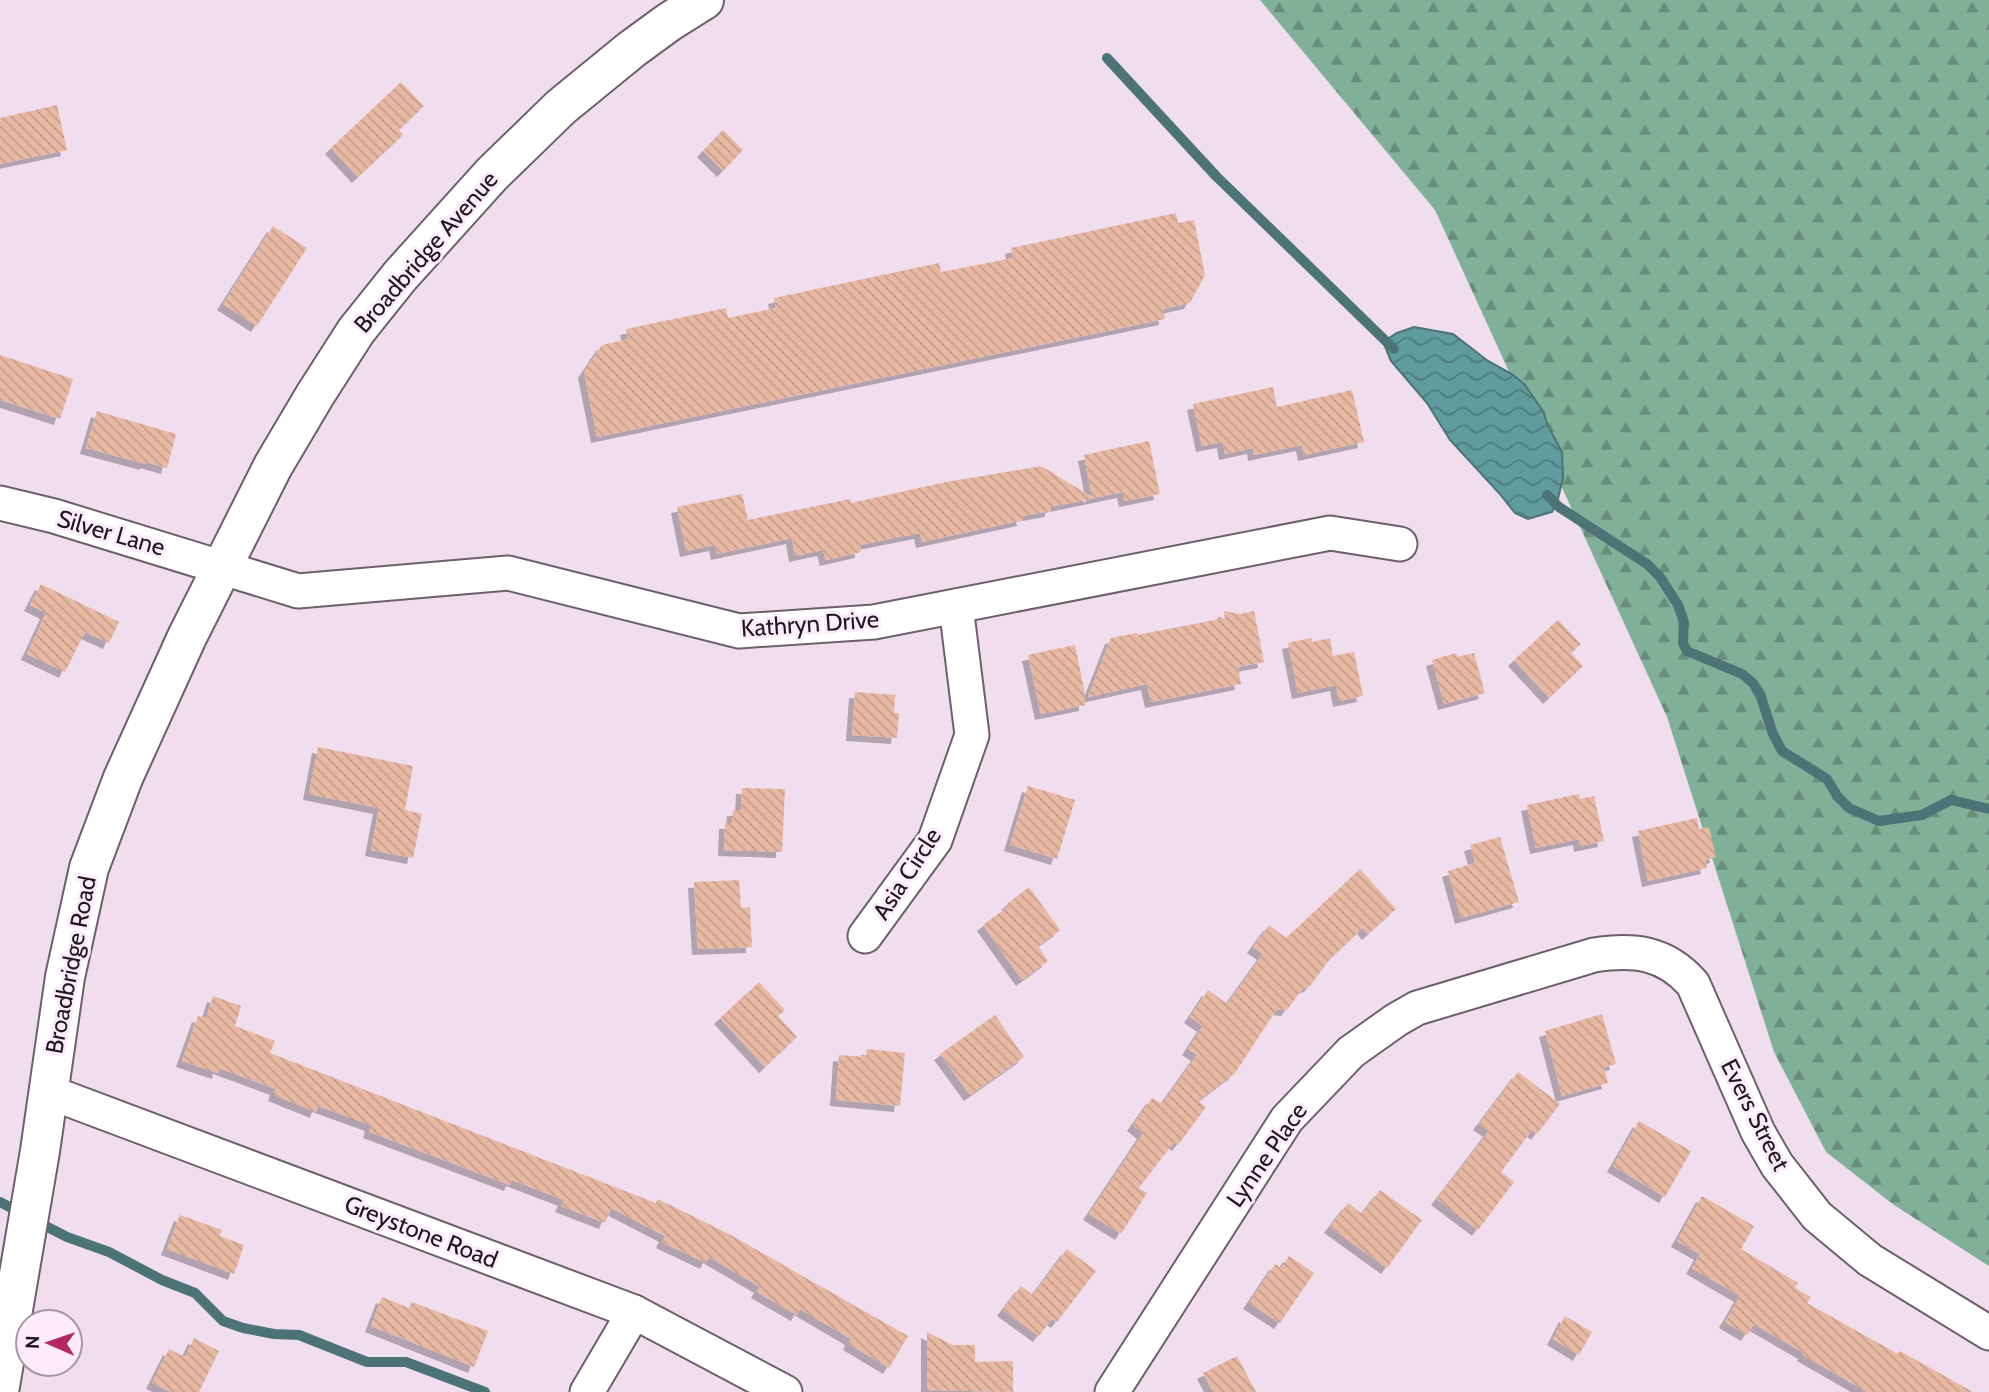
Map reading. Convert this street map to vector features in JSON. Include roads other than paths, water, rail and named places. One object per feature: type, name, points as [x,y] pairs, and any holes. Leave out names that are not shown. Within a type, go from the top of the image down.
[{"type":"main road","name":"Broadbridge Avenue","points":[[222,568],[273,466],[315,395],[356,331],[400,276],[492,174],[561,107],[632,49],[704,0]]},
{"type":"main road","name":"Broadbridge Road","points":[[0,1386],[40,1151],[65,977],[89,868],[122,778],[222,568]]},
{"type":"street","name":"Silver Lane","points":[[0,503],[160,547],[222,568]]},
{"type":"street","name":"Kathryn Drive","points":[[222,568],[298,591],[508,573],[739,631],[874,622],[1329,533],[1401,544]]},
{"type":"street","name":"Asia Circle","points":[[865,936],[935,840],[972,735],[956,606]]},
{"type":"street","name":"Lynne Place","points":[[1112,1392],[1287,1119],[1351,1052],[1417,1008],[1594,955],[1617,951],[1640,953],[1656,957],[1683,973]]},
{"type":"street","name":"Evers Street","points":[[1683,973],[1693,984],[1758,1132],[1777,1165],[1817,1216],[1870,1260],[1989,1333]]},
{"type":"street","name":"Greystone Road","points":[[49,1092],[634,1312],[785,1392]]},
{"type":"street","points":[[587,1392],[634,1312]]},
{"type":"water","points":[[1414,327],[1453,334],[1525,385],[1544,413],[1562,452],[1563,478],[1552,512],[1528,519],[1515,513],[1450,440],[1427,403],[1391,361],[1384,344],[1386,340]]},
{"type":"waterway","points":[[1107,58],[1216,176],[1394,349]]},
{"type":"waterway","points":[[1547,495],[1559,507],[1647,564],[1660,577],[1678,605],[1684,622],[1683,643],[1687,651],[1742,674],[1753,683],[1782,751],[1827,779],[1838,797],[1849,808],[1879,821],[1922,815],[1951,800],[1989,809]]},
{"type":"waterway","points":[[0,1202],[21,1213]]},
{"type":"waterway","points":[[38,1222],[195,1293],[223,1321],[274,1334],[299,1335],[367,1362],[406,1362],[485,1392]]}]
